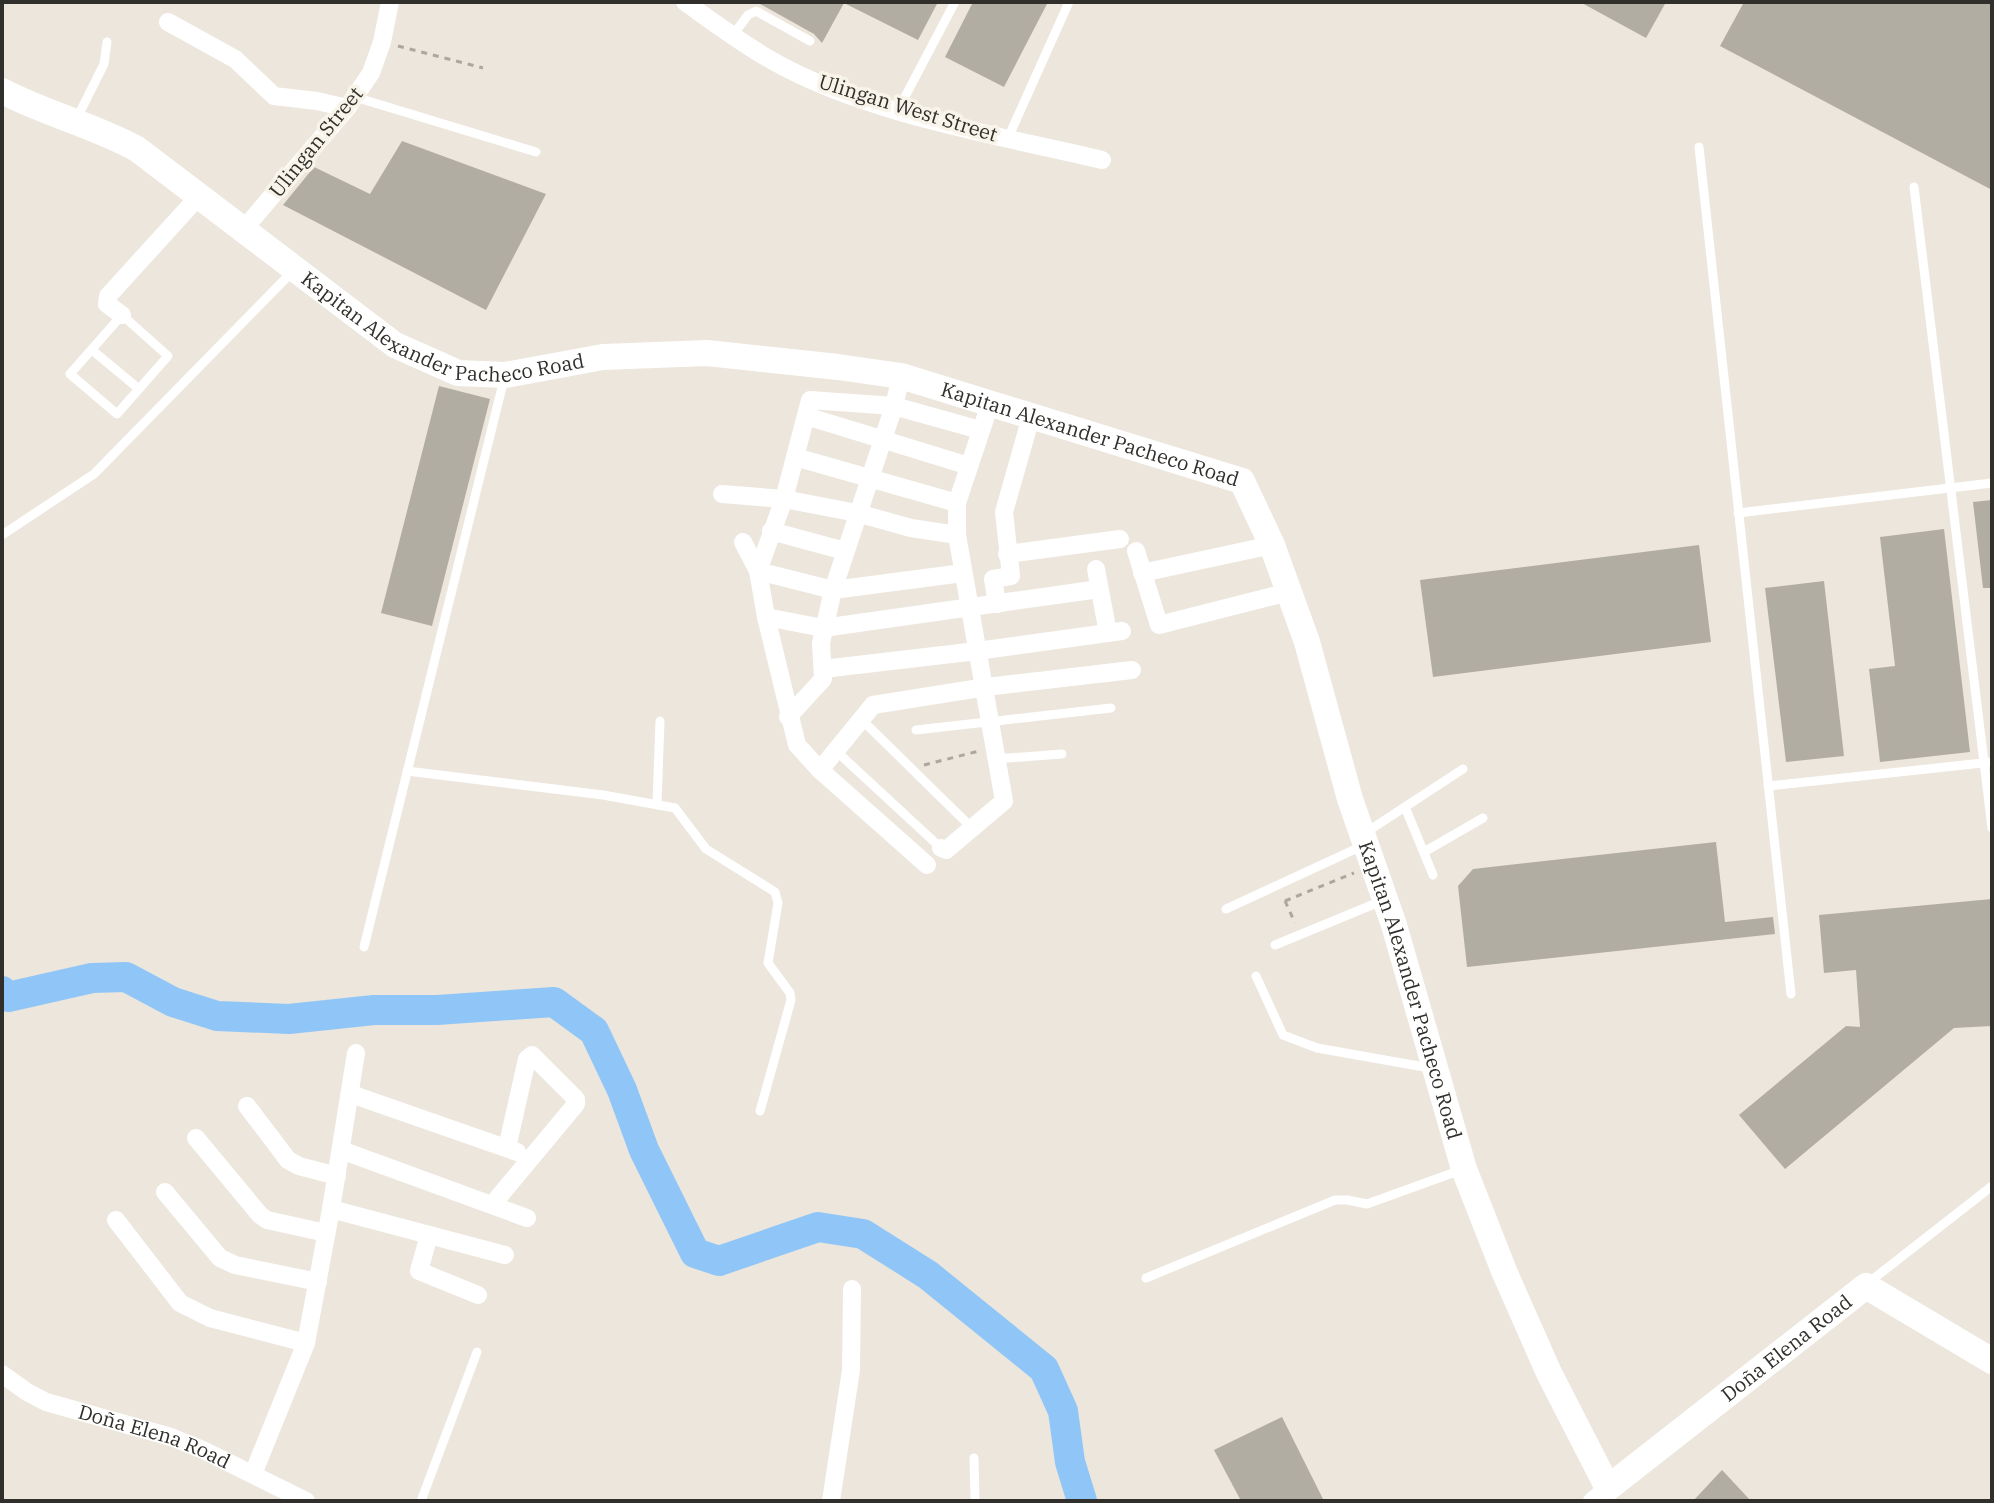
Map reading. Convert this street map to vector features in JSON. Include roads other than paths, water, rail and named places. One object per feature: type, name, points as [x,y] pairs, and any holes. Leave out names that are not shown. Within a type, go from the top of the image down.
[{"type":"street","name":"Ulingan Street","points":[[243,230],[351,102],[371,73],[382,42],[390,2]]},
{"type":"street","name":"Ulingan West Street","points":[[685,2],[772,61],[839,91],[949,125],[1102,160]]},
{"type":"street","points":[[168,22],[235,59],[274,96],[351,102]]},
{"type":"street","name":"Kapitan Alexander Pacheco Road","points":[[2,91],[37,109],[104,131],[137,149],[395,345],[458,373],[505,375],[603,357],[707,353],[901,376],[1242,481],[1272,545],[1307,642],[1350,799],[1394,925],[1464,1169],[1600,1495]]},
{"type":"street","points":[[122,315],[107,304],[108,296],[199,196]]},
{"type":"street","points":[[788,717],[823,679],[823,628],[901,376]]},
{"type":"street","points":[[758,571],[784,499],[810,400],[894,406],[980,430]]},
{"type":"street","points":[[941,848],[946,850],[1004,801],[957,535],[957,503],[990,404]]},
{"type":"street","points":[[806,416],[969,466]]},
{"type":"street","points":[[997,604],[993,580],[1011,576],[1004,512],[1031,417]]},
{"type":"street","points":[[795,457],[957,503]]},
{"type":"street","points":[[722,494],[784,499],[857,513],[911,528],[957,535]]},
{"type":"street","points":[[771,531],[845,551]]},
{"type":"street","points":[[1007,554],[1120,539]]},
{"type":"street","points":[[743,542],[758,571],[788,717],[797,745],[820,770],[927,865]]},
{"type":"street","points":[[1142,573],[1272,545]]},
{"type":"street","points":[[1136,551],[1154,626],[1289,592]]},
{"type":"street","points":[[823,669],[1115,632],[1099,589],[1096,569]]},
{"type":"street","points":[[758,571],[833,590],[963,573]]},
{"type":"street","points":[[766,617],[823,628],[1099,589]]},
{"type":"street","points":[[820,770],[873,705],[986,687],[1132,670]]},
{"type":"street","points":[[253,1474],[306,1343],[356,1053]]},
{"type":"street","points":[[492,1205],[576,1104],[576,1099],[532,1055],[527,1059],[507,1148]]},
{"type":"street","points":[[351,1094],[531,1158]]},
{"type":"street","points":[[247,1106],[288,1160],[337,1176]]},
{"type":"street","points":[[196,1138],[260,1215],[267,1220],[326,1233]]},
{"type":"street","points":[[341,1150],[527,1218]]},
{"type":"street","points":[[165,1192],[220,1258],[235,1265],[318,1282]]},
{"type":"street","points":[[331,1209],[505,1255]]},
{"type":"street","points":[[116,1220],[180,1303],[210,1318],[306,1343]]},
{"type":"street","points":[[429,1235],[419,1271],[478,1295]]},
{"type":"street","name":"Doña Elena Road","points":[[1600,1495],[1866,1286],[1992,1361]]},
{"type":"street","points":[[831,1501],[851,1370],[852,1289]]},
{"type":"street","name":"Doña Elena Road","points":[[2,1374],[46,1402],[171,1437],[306,1501]]},
{"type":"lane","points":[[898,110],[955,2]]},
{"type":"lane","points":[[1008,138],[1069,2]]},
{"type":"lane","points":[[732,35],[748,15],[756,11],[810,41]]},
{"type":"lane","points":[[76,121],[104,64],[107,42]]},
{"type":"lane","points":[[351,102],[536,152]]},
{"type":"lane","points":[[1699,147],[1791,994]]},
{"type":"lane","points":[[1914,187],[1988,763],[1992,828]]},
{"type":"lane","points":[[2,535],[94,474],[294,270]]},
{"type":"lane","points":[[122,315],[168,354],[119,413],[113,414],[70,376],[70,372],[92,350],[122,315]]},
{"type":"lane","points":[[92,350],[139,389]]},
{"type":"lane","points":[[364,947],[505,375]]},
{"type":"lane","points":[[1738,513],[1992,483]]},
{"type":"lane","points":[[916,730],[1111,708]]},
{"type":"lane","points":[[860,718],[971,827]]},
{"type":"lane","points":[[657,803],[660,721]]},
{"type":"lane","points":[[835,750],[941,848]]},
{"type":"lane","points":[[995,753],[1062,754]]},
{"type":"lane","points":[[1768,786],[1988,763]]},
{"type":"lane","points":[[1226,909],[1367,848],[1405,807],[1463,769]]},
{"type":"lane","points":[[407,771],[657,803],[675,808],[706,849],[775,892],[778,897],[768,963],[790,993],[791,1006],[760,1111]]},
{"type":"lane","points":[[1405,807],[1433,875]]},
{"type":"lane","points":[[1424,852],[1483,818]]},
{"type":"lane","points":[[1275,945],[1384,900]]},
{"type":"lane","points":[[1256,976],[1283,1035],[1317,1048],[1433,1068]]},
{"type":"lane","points":[[1146,1278],[1335,1200],[1367,1204],[1464,1169]]},
{"type":"lane","points":[[1866,1286],[1992,1186]]},
{"type":"lane","points":[[421,1501],[477,1352]]},
{"type":"lane","points":[[974,1458],[975,1501]]},
{"type":"waterway","points":[[2,991],[8,997],[92,978],[126,977],[173,1002],[217,1016],[289,1019],[374,1010],[437,1010],[554,1002],[594,1031],[622,1090],[644,1150],[695,1253],[719,1261],[818,1227],[863,1234],[928,1275],[1044,1369],[1063,1411],[1070,1462],[1082,1501]]}]
